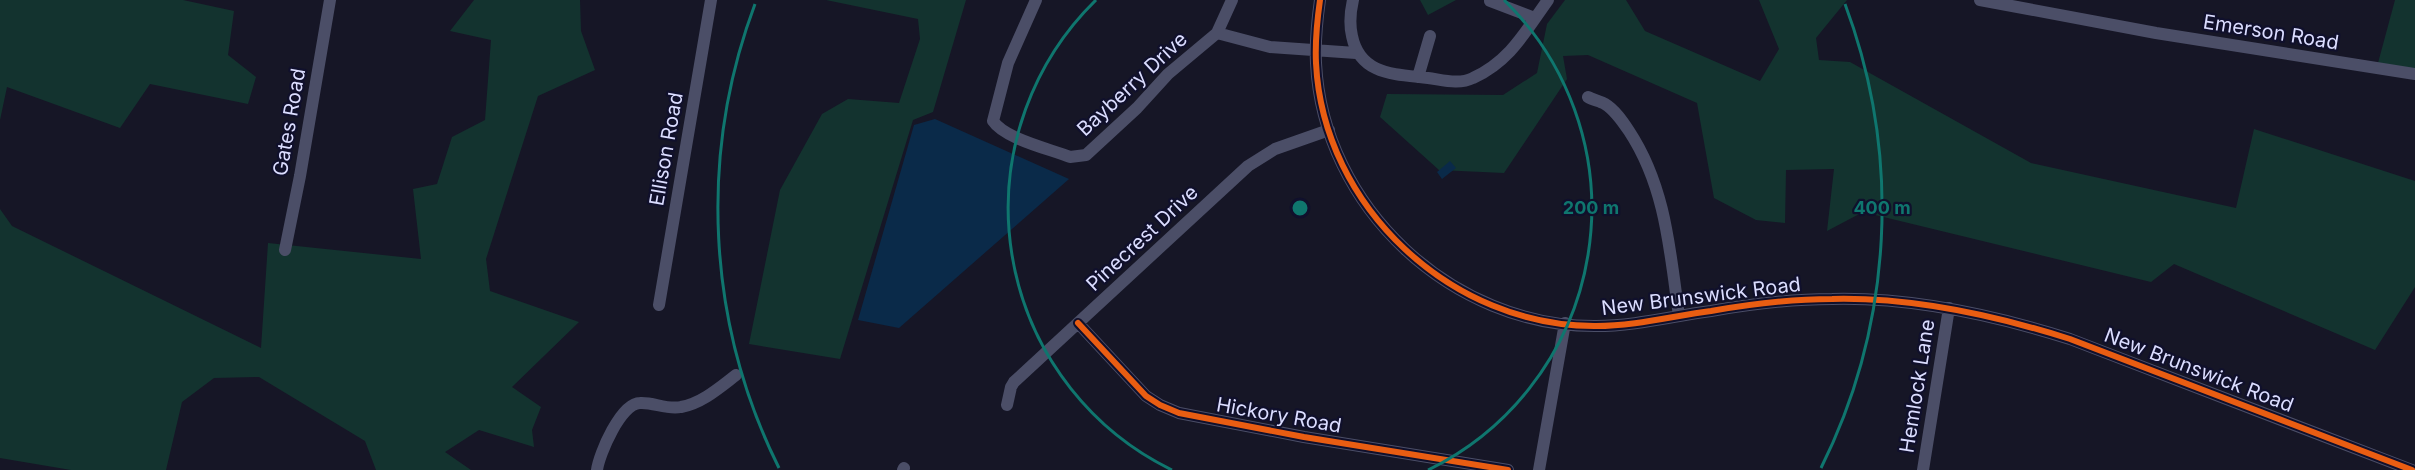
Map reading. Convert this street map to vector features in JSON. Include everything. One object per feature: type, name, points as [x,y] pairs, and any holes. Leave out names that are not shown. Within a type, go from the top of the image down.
[{"type":"street","name":"Gates Road","points":[[285,250],[330,0]]},
{"type":"street","name":"Ellison Road","points":[[659,305],[711,0]]},
{"type":"street","name":"Bayberry Drive","points":[[1036,0],[1008,63],[993,121],[998,128],[1008,134],[1070,157],[1086,155],[1137,108],[1168,74],[1218,33],[1232,0]]},
{"type":"street","name":"New Brunswick Road","points":[[1320,0],[1316,50],[1318,86],[1329,130],[1341,160],[1364,204],[1383,230],[1406,251],[1442,280],[1483,303],[1535,319],[1594,326],[1780,302],[1834,298],[1949,308],[2018,323],[2070,339],[2412,470]]},
{"type":"street","points":[[1353,0],[1350,22],[1356,52],[1370,66],[1418,77],[1457,82],[1475,77],[1507,56],[1548,0]]},
{"type":"street","name":"Emerson Road","points":[[1980,0],[2156,33],[2415,74]]},
{"type":"street","points":[[1490,1],[1535,18]]},
{"type":"street","name":"Bayberry Drive","points":[[1218,33],[1270,47],[1356,52]]},
{"type":"street","points":[[1418,77],[1430,36]]},
{"type":"street","points":[[1588,97],[1605,104],[1624,124],[1647,164],[1657,187],[1666,223],[1679,316]]},
{"type":"street","name":"Pinecrest Drive","points":[[1007,405],[1014,382],[1248,166],[1275,149],[1329,130]]},
{"type":"street","name":"Hemlock Lane","points":[[1923,470],[1949,308]]},
{"type":"street","points":[[1539,470],[1565,323]]},
{"type":"street","name":"Hickory Road","points":[[1078,324],[1146,396],[1179,413],[1304,437],[1508,470]]},
{"type":"street","points":[[597,470],[605,446],[624,412],[639,403],[672,408],[689,405],[710,394],[736,375]]},
{"type":"green space","points":[[0,0],[183,0],[234,11],[228,55],[256,77],[248,104],[150,84],[120,128],[7,87],[0,120]]},
{"type":"green space","points":[[474,0],[580,0],[581,31],[595,70],[538,96],[486,259],[490,291],[579,322],[512,387],[541,407],[532,430],[534,447],[479,430],[445,452],[471,470],[376,470],[365,441],[259,377],[214,378],[182,402],[166,470],[71,470],[0,458],[0,209],[12,226],[261,348],[268,243],[421,259],[413,189],[437,184],[452,137],[485,120],[491,40],[450,31]]},
{"type":"green space","points":[[826,0],[966,0],[933,112],[913,120],[840,359],[749,344],[780,190],[822,114],[848,99],[899,103],[920,39],[918,19]]},
{"type":"green space","points":[[1420,0],[1456,0],[1428,15]]},
{"type":"green space","points":[[1565,0],[1626,0],[1645,31],[1760,81],[1779,49],[1759,0],[1847,0],[1816,38],[1819,60],[1850,62],[2031,163],[2236,208],[2254,129],[2415,181],[2415,287],[2375,350],[2174,264],[2151,282],[1863,212],[1827,231],[1834,169],[1786,170],[1785,223],[1756,220],[1714,198],[1697,103],[1588,55],[1563,56],[1567,79],[1504,173],[1439,170],[1380,117],[1387,94],[1503,95],[1537,73],[1547,24]]},
{"type":"green space","points":[[2395,0],[2415,0],[2415,69],[2378,63]]},
{"type":"water","points":[[935,119],[1069,179],[899,328],[858,320],[914,125]]},
{"type":"water","points":[[1450,161],[1456,168],[1442,179],[1437,172]]},
{"type":"cycle path","points":[[1320,0],[1316,32],[1316,63],[1324,116],[1342,165],[1370,210],[1405,249],[1446,281],[1492,306],[1543,321],[1596,326],[1640,323],[1741,306],[1802,300],[1862,299],[1953,309],[2012,322],[2070,339],[2412,470]]},
{"type":"cycle path","points":[[1078,323],[1146,396],[1179,413],[1304,437],[1508,470]]}]
